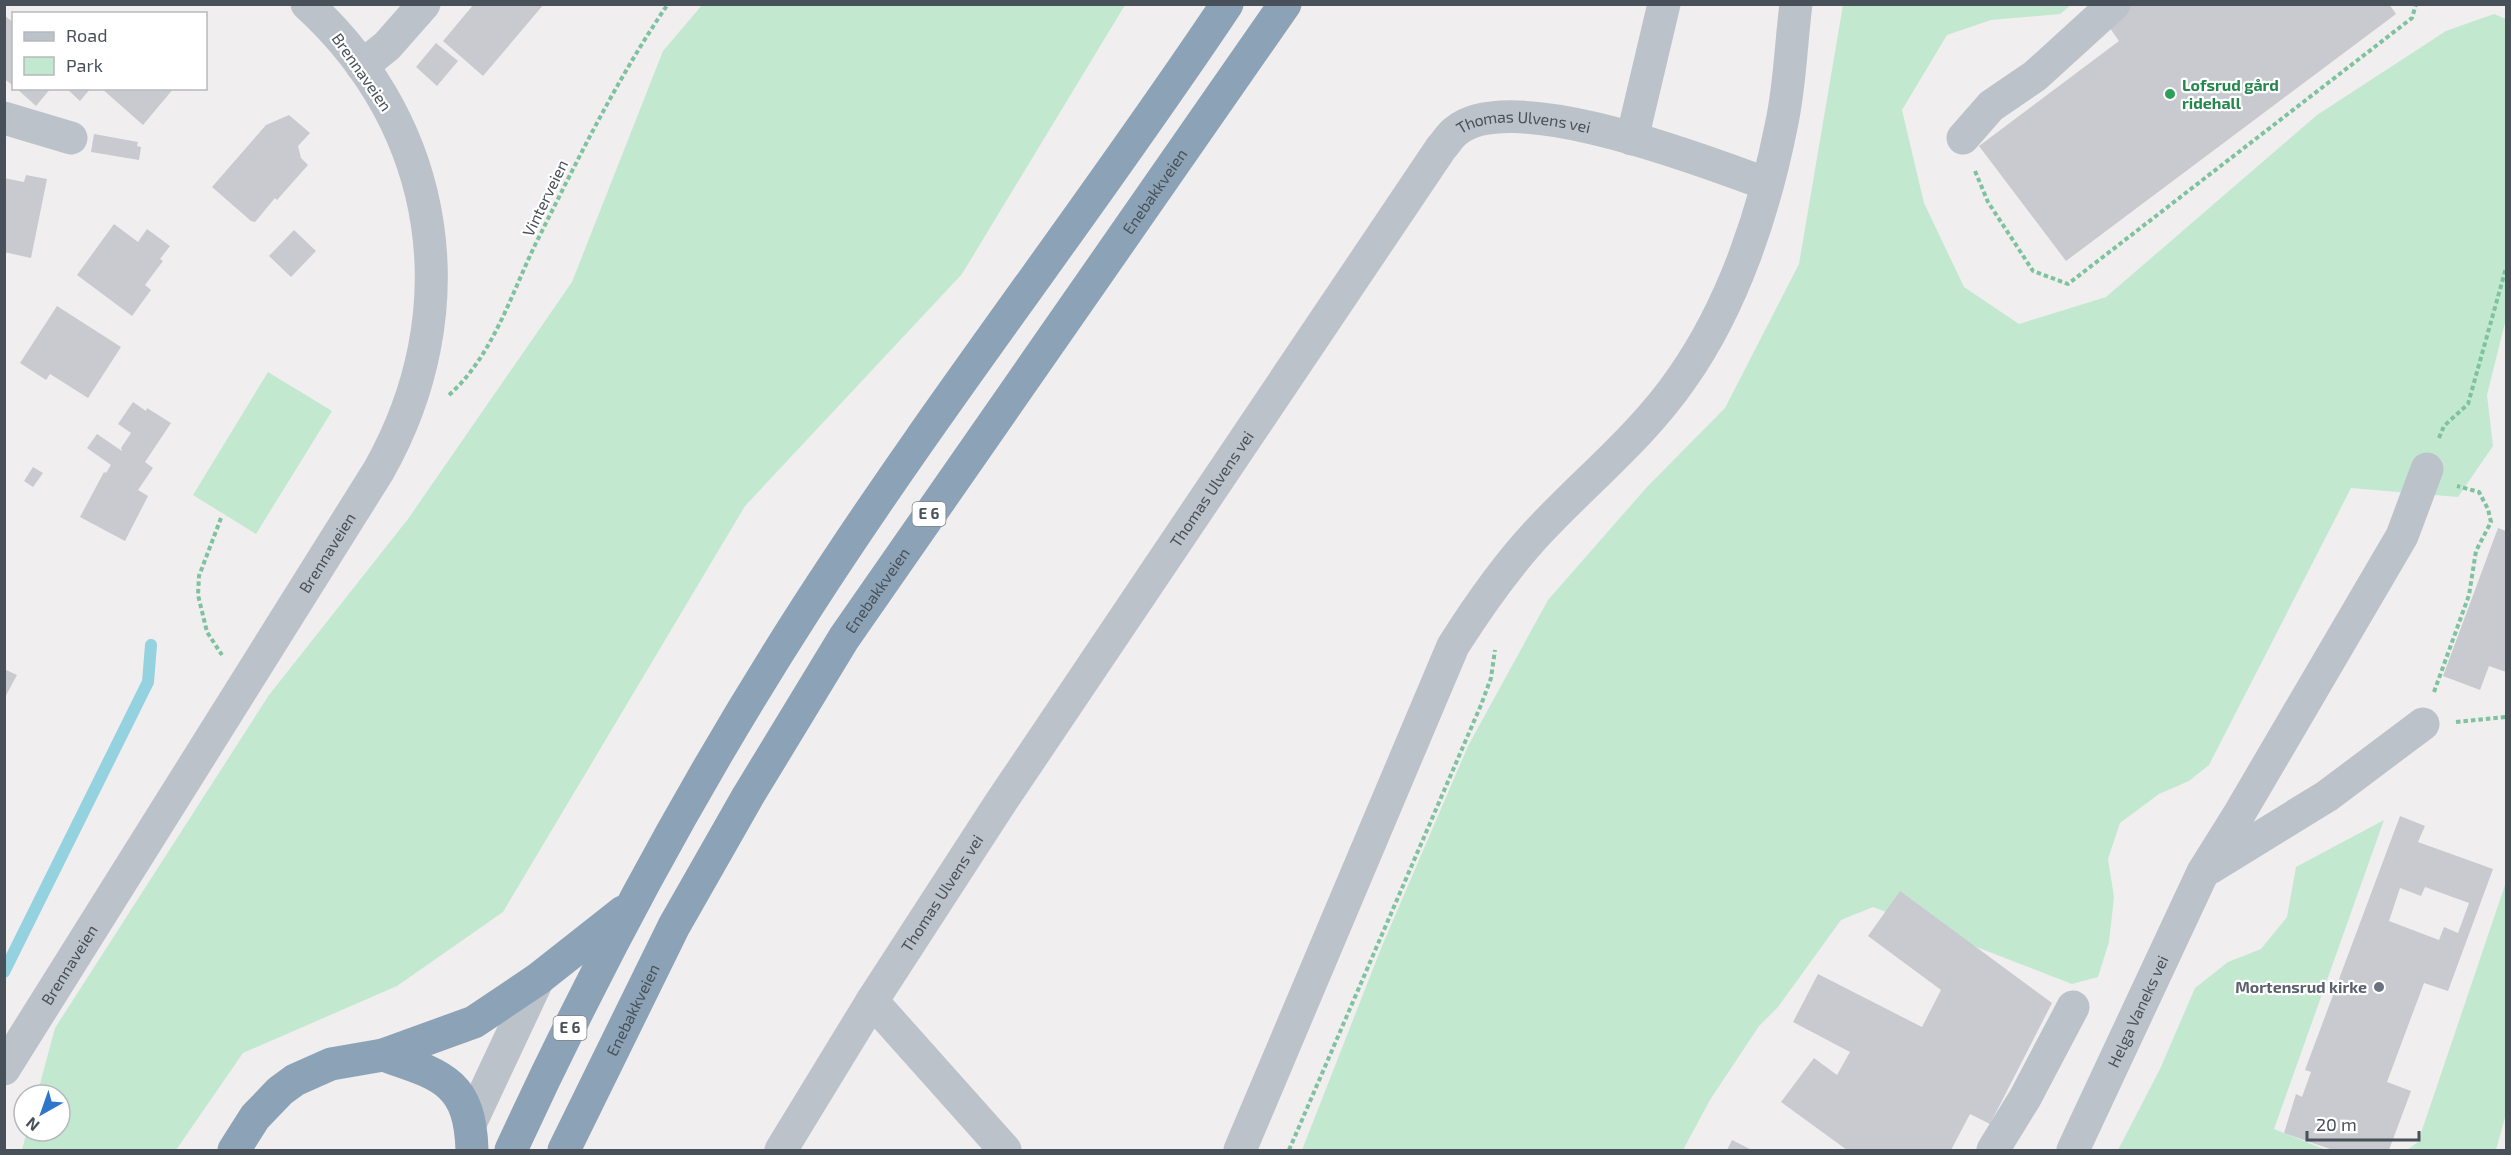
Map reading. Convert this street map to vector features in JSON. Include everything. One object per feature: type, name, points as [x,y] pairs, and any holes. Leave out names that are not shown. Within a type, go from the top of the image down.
[{"type":"highway","name":"E 6","points":[[511,1150],[630,907],[706,771],[807,606],[1227,4]]},
{"type":"highway","name":"Enebakkveien","points":[[564,1150],[674,926],[748,796],[844,638],[1286,4]]},
{"type":"highway","points":[[234,1150],[255,1117],[279,1091],[295,1080],[331,1065],[383,1055],[474,1022],[538,980],[630,907]]},
{"type":"highway","points":[[383,1055],[441,1077],[465,1105],[471,1137]]},
{"type":"street","name":"Brennaveien","points":[[4,1070],[379,470],[395,441],[415,390],[426,344],[432,302],[432,277],[427,213],[409,148],[380,92],[362,66],[337,34],[307,4]]},
{"type":"street","points":[[362,66],[387,46],[424,4]]},
{"type":"street","points":[[1632,139],[1664,4]]},
{"type":"street","points":[[1240,1150],[1453,646],[1475,611],[1540,530],[1658,408],[1682,378],[1723,306],[1759,215],[1783,120],[1796,4]]},
{"type":"street","points":[[1963,138],[1991,106],[2035,76],[2114,4]]},
{"type":"street","name":"Thomas Ulvens vei","points":[[782,1150],[872,1001],[999,805],[1441,148],[1457,129],[1497,117],[1561,120],[1632,139],[1767,184]]},
{"type":"street","points":[[4,118],[71,138]]},
{"type":"street","name":"Helga Vaneks vei","points":[[2073,1150],[2203,872],[2402,536],[2426,473]]},
{"type":"street","points":[[2203,872],[2327,796],[2423,724]]},
{"type":"street","points":[[471,1137],[538,980]]},
{"type":"street","points":[[872,1001],[1005,1150]]},
{"type":"street","points":[[1993,1150],[2025,1098],[2073,1007]]},
{"type":"path","name":"Vinterveien","points":[[443,400],[458,387],[479,359],[501,321],[588,139],[668,4]]},
{"type":"path","points":[[1963,138],[1988,202],[2033,271],[2068,284],[2412,18],[2416,4]]},
{"type":"path","points":[[2506,268],[2468,404],[2444,426],[2426,473],[2479,492],[2488,509],[2491,522],[2476,550],[2469,596],[2423,724],[2506,717]]},
{"type":"path","points":[[221,518],[200,576],[198,596],[212,644],[225,657]]},
{"type":"path","points":[[1289,1150],[1491,678],[1495,642],[1484,620],[1475,611]]},
{"type":"green space","points":[[702,5],[1125,5],[962,274],[745,506],[503,912],[397,986],[243,1053],[176,1150],[22,1150],[24,1143],[72,1143],[72,1083],[40,1083],[55,1028],[269,695],[408,519],[572,282],[663,51]]},
{"type":"green space","points":[[1843,5],[2071,5],[2060,14],[1991,20],[1947,35],[1902,110],[1924,203],[1964,287],[2019,324],[2106,297],[2317,115],[2446,31],[2494,14],[2506,19],[2506,319],[2487,395],[2493,446],[2458,497],[2351,488],[2209,765],[2189,781],[2159,794],[2120,823],[2108,859],[2114,897],[2109,942],[2098,977],[2072,984],[1873,907],[1841,920],[1778,1007],[1759,1026],[1710,1100],[1683,1150],[1302,1150],[1382,946],[1468,746],[1548,600],[1647,487],[1725,408],[1799,264]]},
{"type":"green space","points":[[268,372],[332,411],[256,534],[193,495]]},
{"type":"green space","points":[[2384,820],[2274,1129],[2326,1150],[2118,1150],[2160,1069],[2195,988],[2228,962],[2261,949],[2287,917],[2296,867]]},
{"type":"green space","points":[[2506,882],[2506,1114],[2496,1150],[2407,1150],[2418,1142]]},
{"type":"building","points":[[474,4],[544,4],[483,76],[443,41]]},
{"type":"building","name":"Lofsrud gård ridehall","points":[[2133,4],[2389,4],[2396,14],[2066,261],[1979,146],[2119,41],[2107,24]]},
{"type":"building","points":[[4,15],[12,21],[12,85],[4,79]]},
{"type":"building","points":[[436,43],[458,61],[437,86],[416,67]]},
{"type":"building","points":[[18,90],[49,90],[36,106]]},
{"type":"building","points":[[68,90],[89,90],[80,101]]},
{"type":"building","points":[[103,90],[172,90],[143,125]]},
{"type":"building","points":[[289,115],[310,133],[298,146],[301,158],[308,165],[255,222],[251,221],[212,187],[266,125]]},
{"type":"building","points":[[94,134],[138,142],[137,146],[141,147],[139,160],[91,152]]},
{"type":"building","points":[[26,175],[47,179],[31,258],[4,252],[4,178],[24,182]]},
{"type":"building","points":[[114,224],[138,242],[147,229],[170,246],[160,259],[163,261],[145,285],[151,290],[132,316],[77,275]]},
{"type":"building","points":[[294,230],[316,251],[291,277],[269,256]]},
{"type":"building","points":[[57,306],[121,347],[88,398],[50,374],[46,380],[20,363]]},
{"type":"building","points":[[133,402],[171,423],[145,462],[153,468],[138,490],[148,496],[125,541],[80,517],[104,472],[106,473],[111,465],[87,448],[97,434],[122,451],[121,448],[131,433],[118,424]]},
{"type":"building","points":[[33,467],[43,473],[33,487],[24,481]]},
{"type":"building","points":[[2498,528],[2506,531],[2506,672],[2489,666],[2480,690],[2443,676]]},
{"type":"building","points":[[4,669],[17,675],[4,699]]},
{"type":"building","name":"Mortensrud kirke","points":[[2400,816],[2425,826],[2418,842],[2493,869],[2448,991],[2424,983],[2387,1082],[2411,1091],[2389,1150],[2333,1150],[2284,1133],[2296,1094],[2302,1097],[2311,1072],[2305,1070]],"holes":[[[2425,887],[2469,903],[2458,933],[2444,927],[2439,940],[2389,921],[2400,888],[2421,896]]]},
{"type":"building","points":[[1900,891],[2052,1003],[1990,1124],[1970,1114],[1951,1150],[1847,1150],[1781,1102],[1814,1058],[1837,1075],[1850,1052],[1793,1022],[1818,974],[1922,1027],[1941,990],[1868,936]]},
{"type":"building","points":[[1732,1140],[1752,1150],[1727,1150]]},
{"type":"waterway","points":[[4,972],[148,682],[151,645]]},
{"type":"place","name":"Lofsrud gård ridehall","points":[[2170,94]]},
{"type":"place","name":"Mortensrud kirke","points":[[2379,987]]}]
